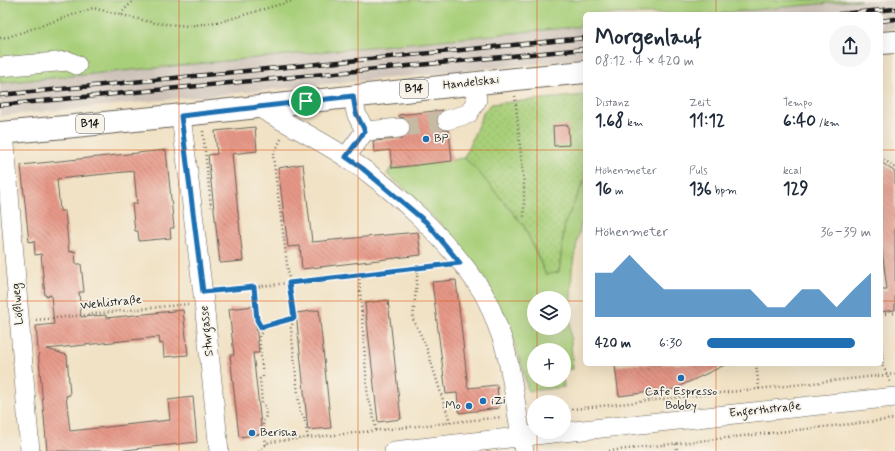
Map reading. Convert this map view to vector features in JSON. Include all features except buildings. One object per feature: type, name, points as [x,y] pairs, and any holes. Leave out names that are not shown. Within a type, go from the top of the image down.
[{"type":"main road","points":[[883,43],[895,42]]},
{"type":"main road","name":"Handelskai","points":[[2,133],[181,116],[474,82],[583,72]]},
{"type":"street","points":[[0,67],[68,61],[77,65]]},
{"type":"street","points":[[448,120],[468,114],[477,100],[474,82]]},
{"type":"street","points":[[353,96],[356,113],[365,131]]},
{"type":"street","points":[[258,107],[346,157],[362,168],[426,222],[482,292],[503,341],[519,415],[523,444]]},
{"type":"street","name":"Sturgasse","points":[[181,116],[213,294],[219,451]]},
{"type":"street","points":[[346,157],[365,131],[400,128]]},
{"type":"street","name":"Lößlweg","points":[[2,133],[20,321],[30,451]]},
{"type":"street","name":"Engerthstraße","points":[[571,431],[894,391]]},
{"type":"street","name":"Engerthstraße","points":[[394,451],[523,444],[540,439]]},
{"type":"path","points":[[120,14],[134,0]]},
{"type":"path","points":[[0,38],[8,37],[93,8],[155,23],[189,26],[223,21],[295,0]]},
{"type":"path","points":[[513,79],[524,185],[524,217]]},
{"type":"path","points":[[202,128],[211,213]]},
{"type":"path","points":[[280,140],[273,156],[294,318],[291,328],[300,413],[304,416],[308,438]]},
{"type":"path","points":[[883,159],[895,168]]},
{"type":"path","name":"Wehlistraße","points":[[20,321],[254,287],[448,265],[443,259]]},
{"type":"path","points":[[418,268],[413,319],[426,346],[450,422]]},
{"type":"path","points":[[359,275],[368,401],[371,405],[376,430]]},
{"type":"path","points":[[254,287],[257,320],[262,332],[259,336],[263,377],[260,379],[262,404],[265,406],[266,416],[263,422],[266,445]]},
{"type":"path","points":[[883,314],[894,313]]},
{"type":"path","points":[[261,327],[294,318]]},
{"type":"path","points":[[756,366],[759,389]]},
{"type":"path","points":[[883,366],[894,391]]},
{"type":"path","points":[[571,409],[895,374]]},
{"type":"path","points":[[259,451],[269,442],[519,415]]},
{"type":"path","points":[[609,451],[895,419]]},
{"type":"path","points":[[676,444],[677,451]]},
{"type":"shaded area","points":[[861,0],[895,0],[895,28],[883,30],[883,12],[734,12]]},
{"type":"shaded area","points":[[583,26],[583,59],[0,116],[0,83]]},
{"type":"green space","points":[[0,0],[861,0],[734,12],[583,12],[583,26],[0,83]]},
{"type":"green space","points":[[583,95],[583,183],[565,223],[559,272],[546,275],[524,226],[476,169],[464,158],[484,111],[491,104]]},
{"type":"green space","points":[[464,158],[476,169],[524,226],[546,275],[559,272],[565,223],[583,183],[583,221],[580,228],[572,269],[571,300],[571,291],[527,291],[527,335],[570,335],[571,343],[527,343],[527,387],[523,369],[507,324],[455,240],[410,193],[387,174],[390,169]]},
{"type":"green space","points":[[571,343],[573,369],[571,369]]},
{"type":"green space","points":[[527,387],[564,387],[528,391]]},
{"type":"tunnel","points":[[400,128],[447,120]]},
{"type":"railway","points":[[861,12],[895,9]]},
{"type":"railway","points":[[883,21],[895,19]]},
{"type":"railway","points":[[0,95],[583,38]]},
{"type":"railway","points":[[0,105],[583,49]]},
{"type":"place","name":"BP","points":[[426,139]]},
{"type":"place","name":"Cafe Espresso Bobby","points":[[681,378]]},
{"type":"place","name":"iZi","points":[[483,401]]},
{"type":"place","name":"Mo","points":[[469,406]]},
{"type":"place","name":"Berisha","points":[[252,433]]},
{"type":"route","points":[[353,96],[356,113],[365,131],[346,157],[362,168],[426,222],[460,263],[289,283],[294,318],[261,327],[261,324],[257,320],[254,287],[203,292],[181,116],[306,101],[353,96]]}]
